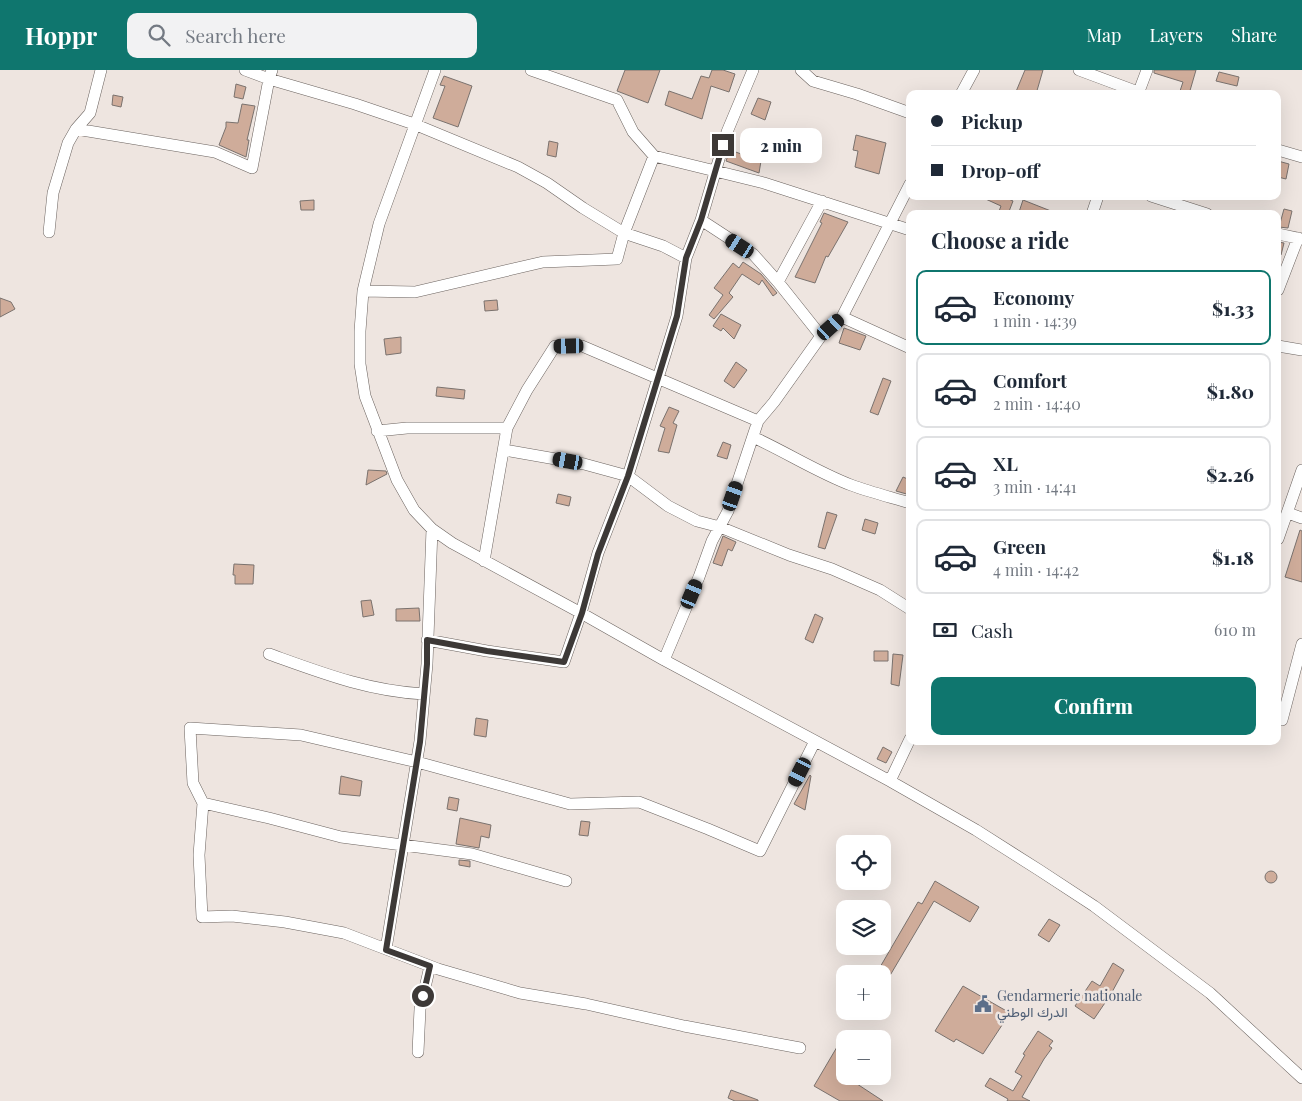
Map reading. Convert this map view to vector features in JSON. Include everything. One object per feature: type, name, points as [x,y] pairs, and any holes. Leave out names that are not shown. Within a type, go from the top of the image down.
[{"type":"street","points":[[49,232],[54,193],[68,143],[76,129],[90,113],[101,70]]},
{"type":"street","points":[[245,70],[271,75],[414,124],[518,167],[547,183],[624,233],[663,246],[686,258]]},
{"type":"street","points":[[434,70],[379,224],[363,291],[360,331],[360,364],[365,396],[397,480],[414,510],[432,528],[452,543],[582,613],[664,660],[890,781],[976,830],[1102,912],[1210,993],[1302,1078]]},
{"type":"street","points":[[530,70],[617,100],[633,132],[654,156],[764,183],[906,228]]},
{"type":"street","points":[[427,640],[564,662],[582,613],[598,554],[628,476],[658,380],[677,316],[686,258],[701,220],[727,132],[753,70]]},
{"type":"street","points":[[801,70],[813,80],[906,112]]},
{"type":"street","points":[[963,90],[974,70]]},
{"type":"street","points":[[1079,70],[1130,90]]},
{"type":"street","points":[[1139,90],[1147,70]]},
{"type":"street","points":[[76,129],[215,152],[252,168],[271,75]]},
{"type":"street","points":[[1281,151],[1302,157]]},
{"type":"street","points":[[363,291],[414,292],[543,262],[617,259],[624,233],[654,156]]},
{"type":"street","points":[[664,660],[712,541],[728,511],[758,422],[821,336],[842,317],[906,192]]},
{"type":"street","points":[[778,282],[822,200]]},
{"type":"street","points":[[1163,200],[1195,210]]},
{"type":"street","points":[[701,220],[753,254],[821,336]]},
{"type":"street","points":[[1281,235],[1300,239],[1281,283]]},
{"type":"street","points":[[842,317],[906,346]]},
{"type":"street","points":[[484,561],[507,428],[527,390],[555,346],[582,346],[758,422]]},
{"type":"street","points":[[1281,346],[1302,350]]},
{"type":"street","points":[[377,431],[407,428],[507,428]]},
{"type":"street","points":[[753,437],[782,450],[826,474],[850,484],[906,502]]},
{"type":"street","points":[[504,450],[584,464],[628,476],[668,506],[697,521],[720,527],[789,555],[850,576],[880,590],[906,606]]},
{"type":"street","points":[[1281,531],[1302,470]]},
{"type":"street","points":[[1288,513],[1302,518]]},
{"type":"street","points":[[386,950],[417,762],[427,664],[432,528]]},
{"type":"street","points":[[1282,720],[1302,644]]},
{"type":"street","points":[[269,654],[338,679],[395,692],[424,694]]},
{"type":"street","points":[[800,1048],[684,1026],[586,1004],[520,993],[430,966],[344,933],[285,922],[232,916],[202,917],[199,855],[203,803],[193,783],[190,728],[301,735],[417,762],[570,804],[639,802],[760,851],[815,741]]},
{"type":"street","points":[[890,781],[907,745]]},
{"type":"street","points":[[203,803],[341,837],[472,854],[566,882]]},
{"type":"street","points":[[418,1052],[420,1009],[430,966]]},
{"type":"building","points":[[625,70],[660,70],[648,103],[617,91]]},
{"type":"building","points":[[712,70],[723,70],[735,74],[729,92],[711,86],[702,119],[665,105],[669,91],[692,99],[701,76],[709,78]]},
{"type":"building","points":[[1025,70],[1043,70],[1037,90],[1017,90]]},
{"type":"building","points":[[1154,70],[1196,70],[1190,90],[1180,90],[1183,82],[1154,73]]},
{"type":"building","points":[[1219,72],[1239,77],[1237,86],[1216,81]]},
{"type":"building","points":[[444,76],[472,86],[458,127],[433,118],[445,86],[440,85]]},
{"type":"building","points":[[236,84],[246,87],[243,99],[234,97]]},
{"type":"building","points":[[113,95],[123,97],[121,107],[112,105]]},
{"type":"building","points":[[758,98],[771,102],[765,120],[751,114]]},
{"type":"building","points":[[242,104],[255,106],[247,140],[249,140],[246,157],[219,145],[226,122],[238,123]]},
{"type":"building","points":[[856,135],[886,143],[879,174],[855,167],[858,151],[853,150]]},
{"type":"building","points":[[549,141],[558,143],[556,157],[547,155]]},
{"type":"building","points":[[730,150],[761,161],[759,173],[726,161]]},
{"type":"building","points":[[1281,162],[1289,164],[1286,179],[1281,178]]},
{"type":"building","points":[[314,200],[314,210],[301,210],[300,201]]},
{"type":"building","points":[[988,200],[1013,201],[1010,210],[1000,210],[1001,206]]},
{"type":"building","points":[[1023,200],[1048,210],[1020,210]]},
{"type":"building","points":[[1284,209],[1292,211],[1288,228],[1281,227]]},
{"type":"building","points":[[824,213],[848,222],[828,257],[826,256],[815,283],[795,277],[822,223],[820,222]]},
{"type":"building","points":[[1281,242],[1284,243],[1281,255]]},
{"type":"building","points":[[743,262],[761,274],[777,293],[773,296],[762,280],[759,285],[742,274],[729,293],[733,297],[714,319],[709,315],[723,295],[714,288],[733,263],[739,268]]},
{"type":"building","points":[[0,298],[11,302],[15,309],[0,317]]},
{"type":"building","points":[[497,300],[498,310],[485,311],[484,301]]},
{"type":"building","points":[[721,314],[741,325],[734,339],[723,328],[721,331],[713,326]]},
{"type":"building","points":[[844,328],[866,336],[860,350],[839,343]]},
{"type":"building","points":[[401,337],[401,353],[386,355],[384,339]]},
{"type":"building","points":[[736,362],[747,370],[734,388],[724,381]]},
{"type":"building","points":[[883,378],[891,381],[878,415],[870,412]]},
{"type":"building","points":[[437,387],[465,390],[464,399],[436,396]]},
{"type":"building","points":[[669,407],[679,411],[673,423],[677,425],[669,453],[658,451],[665,428],[660,426]]},
{"type":"building","points":[[723,442],[731,445],[727,459],[717,456]]},
{"type":"building","points":[[368,470],[386,471],[387,474],[366,485]]},
{"type":"building","points":[[903,477],[906,478],[906,494],[896,491]]},
{"type":"building","points":[[558,494],[571,497],[569,506],[556,503]]},
{"type":"building","points":[[827,512],[837,515],[825,549],[818,547]]},
{"type":"building","points":[[865,519],[878,523],[875,534],[862,530]]},
{"type":"building","points":[[1300,530],[1302,531],[1302,582],[1285,577]]},
{"type":"building","points":[[723,536],[736,542],[732,551],[728,549],[722,566],[713,563]]},
{"type":"building","points":[[234,564],[254,565],[253,584],[235,584],[235,575],[233,575]]},
{"type":"building","points":[[371,600],[374,615],[363,617],[361,601]]},
{"type":"building","points":[[419,608],[420,621],[396,621],[396,609]]},
{"type":"building","points":[[815,614],[823,618],[813,643],[805,639]]},
{"type":"building","points":[[874,651],[888,651],[888,661],[874,661]]},
{"type":"building","points":[[893,654],[903,655],[899,686],[891,684]]},
{"type":"building","points":[[476,718],[488,720],[486,737],[474,735]]},
{"type":"building","points":[[883,747],[892,752],[886,763],[877,759]]},
{"type":"building","points":[[341,776],[362,781],[360,796],[339,794]]},
{"type":"building","points":[[811,776],[805,810],[794,804]]},
{"type":"building","points":[[449,797],[459,799],[457,811],[447,809]]},
{"type":"building","points":[[460,818],[491,825],[489,838],[481,836],[479,848],[456,844]]},
{"type":"building","points":[[581,821],[590,822],[588,836],[579,835]]},
{"type":"building","points":[[459,860],[470,861],[470,867],[459,865]]},
{"type":"building","points":[[1271,871],[1277,877],[1271,883],[1265,877]]},
{"type":"building","points":[[935,881],[979,907],[970,922],[934,901],[891,974],[891,965],[881,965],[887,955],[891,955],[891,948],[918,902],[922,904]]},
{"type":"building","points":[[1049,919],[1060,925],[1049,942],[1038,935]]},
{"type":"building","points":[[1113,963],[1124,970],[1094,1019],[1075,1006],[1092,981],[1100,986]]},
{"type":"building","points":[[963,986],[1010,1013],[983,1054],[956,1039],[954,1042],[935,1031]]},
{"type":"building","points":[[1038,1031],[1053,1041],[1049,1046],[1052,1048],[1022,1097],[1030,1101],[1007,1101],[1008,1099],[985,1086],[990,1078],[1013,1091],[1022,1076],[1015,1072],[1025,1055],[1023,1054]]},
{"type":"building","points":[[836,1049],[836,1085],[859,1085],[883,1101],[840,1101],[814,1086]]},
{"type":"building","points":[[731,1090],[758,1101],[735,1101],[728,1098]]},
{"type":"place","name":"Gendarmerie nationale الدرك الوطني","points":[[983,1004]]},
{"type":"route","points":[[423,996],[430,966],[386,950],[420,742],[427,664],[427,640],[564,662],[582,613],[598,554],[628,476],[677,316],[686,258],[701,220],[723,145]]}]
